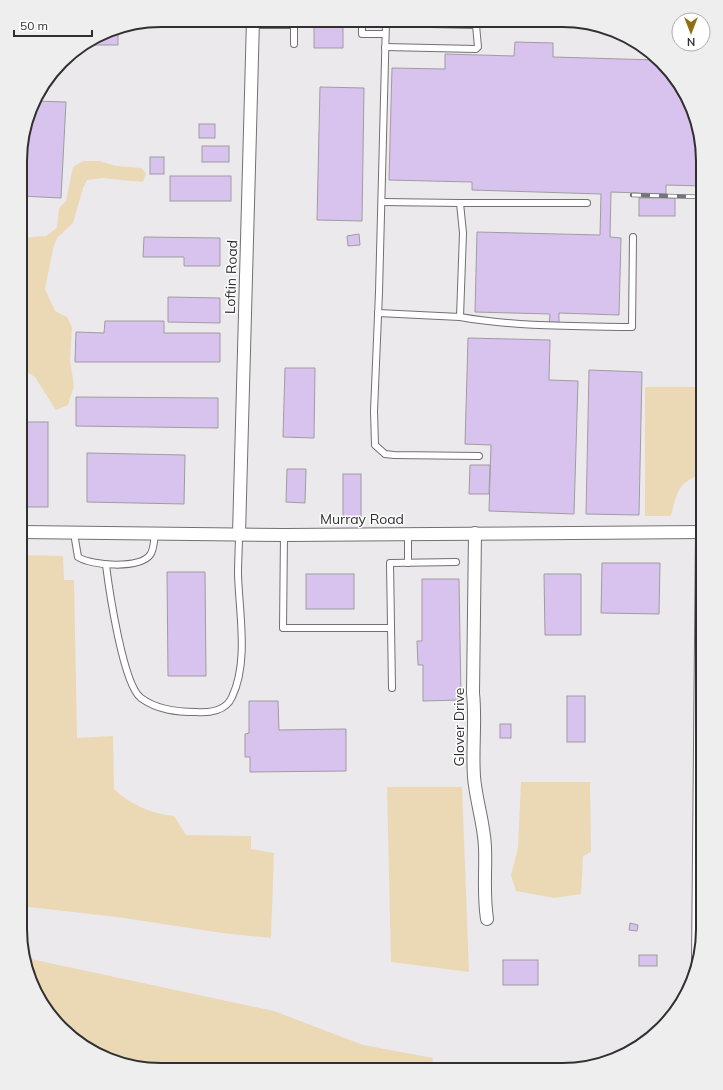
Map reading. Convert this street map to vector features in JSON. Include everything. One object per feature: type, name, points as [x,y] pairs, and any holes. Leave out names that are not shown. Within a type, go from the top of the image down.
[{"type":"street","name":"Loftin Road","points":[[239,534],[253,27]]},
{"type":"street","name":"Murray Road","points":[[27,532],[284,535],[696,532]]},
{"type":"street","name":"Glover Drive","points":[[474,533],[475,632],[473,693],[475,712],[472,743],[474,778],[482,815],[485,846],[484,896],[487,919]]},
{"type":"lane","points":[[294,27],[294,44]]},
{"type":"lane","points":[[362,27],[362,34],[385,34]]},
{"type":"lane","points":[[386,27],[382,202],[374,410],[375,445],[385,454],[394,455],[479,456]]},
{"type":"lane","points":[[385,47],[476,49],[478,47],[476,27]]},
{"type":"lane","points":[[382,202],[586,203]]},
{"type":"lane","points":[[460,203],[463,233],[460,317]]},
{"type":"lane","points":[[378,313],[460,317],[486,322],[547,326],[632,327],[633,238]]},
{"type":"lane","points":[[74,533],[78,557],[83,560],[106,565],[136,563],[143,560],[150,555],[155,534]]},
{"type":"lane","points":[[106,565],[109,593],[126,673],[140,698],[158,707],[175,712],[210,713],[221,708],[232,699],[240,676],[241,640],[238,573],[239,534]]},
{"type":"lane","points":[[408,534],[408,563]]},
{"type":"lane","points":[[284,535],[283,628],[391,628]]},
{"type":"lane","points":[[392,688],[390,563],[456,562]]},
{"type":"shaded area","points":[[83,161],[99,161],[116,166],[141,168],[146,173],[143,182],[102,178],[87,180],[83,188],[73,223],[57,238],[53,249],[45,289],[55,311],[67,317],[72,327],[70,360],[74,386],[68,405],[56,410],[35,377],[27,372],[27,238],[46,236],[57,228],[59,208],[66,201],[73,167]]},
{"type":"shaded area","points":[[645,387],[696,387],[696,476],[688,481],[680,489],[671,516],[645,516]]},
{"type":"shaded area","points":[[27,555],[63,556],[64,580],[74,580],[77,738],[113,736],[114,789],[134,804],[149,811],[174,816],[186,835],[251,836],[251,849],[274,853],[271,938],[222,933],[117,917],[27,907]]},
{"type":"shaded area","points":[[521,782],[590,782],[591,852],[583,856],[581,894],[554,898],[516,891],[511,875],[518,848]]},
{"type":"shaded area","points":[[387,787],[462,787],[469,972],[391,962]]},
{"type":"shaded area","points":[[31,959],[274,1011],[363,1045],[433,1058],[433,1063],[161,1063],[143,1062],[126,1058],[110,1053],[94,1045],[66,1024],[45,996],[37,980]]},
{"type":"building","points":[[314,27],[343,27],[343,48],[314,48]]},
{"type":"building","points":[[118,34],[118,45],[94,45]]},
{"type":"building","points":[[515,42],[553,43],[553,57],[650,60],[668,79],[686,110],[695,143],[696,186],[666,185],[666,194],[611,192],[610,237],[621,238],[619,315],[559,313],[559,325],[549,325],[550,314],[475,312],[477,232],[600,235],[601,194],[472,190],[472,182],[389,180],[392,68],[445,69],[445,54],[514,56]]},
{"type":"building","points":[[320,87],[364,88],[362,221],[317,220]]},
{"type":"building","points":[[41,101],[66,102],[61,198],[27,196],[28,143],[34,118]]},
{"type":"building","points":[[199,124],[215,124],[215,138],[199,138]]},
{"type":"building","points":[[202,146],[229,146],[229,162],[202,162]]},
{"type":"building","points":[[150,157],[164,157],[164,174],[150,174]]},
{"type":"building","points":[[170,176],[231,176],[231,201],[170,201]]},
{"type":"building","points":[[639,198],[675,198],[675,216],[639,216]]},
{"type":"building","points":[[359,234],[360,245],[348,246],[347,236]]},
{"type":"building","points":[[144,237],[220,238],[220,266],[184,266],[184,257],[143,257]]},
{"type":"building","points":[[168,297],[220,298],[220,323],[168,322]]},
{"type":"building","points":[[105,321],[164,321],[164,333],[220,333],[220,362],[75,362],[76,332],[104,333]]},
{"type":"building","points":[[468,338],[550,340],[549,380],[578,381],[574,514],[489,511],[491,445],[465,444]]},
{"type":"building","points":[[285,368],[315,368],[314,438],[283,437]]},
{"type":"building","points":[[589,370],[642,372],[639,515],[586,514]]},
{"type":"building","points":[[76,397],[218,398],[218,428],[76,426]]},
{"type":"building","points":[[27,422],[48,422],[48,507],[27,507]]},
{"type":"building","points":[[87,453],[185,455],[184,504],[87,502]]},
{"type":"building","points":[[470,465],[490,465],[489,494],[469,494]]},
{"type":"building","points":[[287,469],[306,469],[305,503],[286,502]]},
{"type":"building","points":[[343,474],[361,474],[361,518],[343,518]]},
{"type":"building","points":[[602,563],[660,563],[659,614],[601,613]]},
{"type":"building","points":[[167,572],[205,572],[206,676],[168,676]]},
{"type":"building","points":[[306,574],[354,574],[354,609],[306,609]]},
{"type":"building","points":[[544,574],[581,574],[581,635],[545,635]]},
{"type":"building","points":[[422,579],[459,579],[461,700],[423,701],[423,665],[418,665],[417,641],[422,641]]},
{"type":"building","points":[[567,696],[585,696],[585,742],[567,742]]},
{"type":"building","points":[[249,701],[278,701],[279,730],[346,729],[346,771],[250,772],[250,757],[245,757],[245,734],[249,733]]},
{"type":"building","points":[[500,724],[511,724],[511,738],[500,738]]},
{"type":"building","points":[[630,923],[638,925],[637,931],[629,930]]},
{"type":"building","points":[[639,955],[657,955],[657,966],[639,966]]},
{"type":"building","points":[[503,960],[538,960],[538,985],[503,985]]},
{"type":"railway","points":[[632,195],[696,197]]}]
